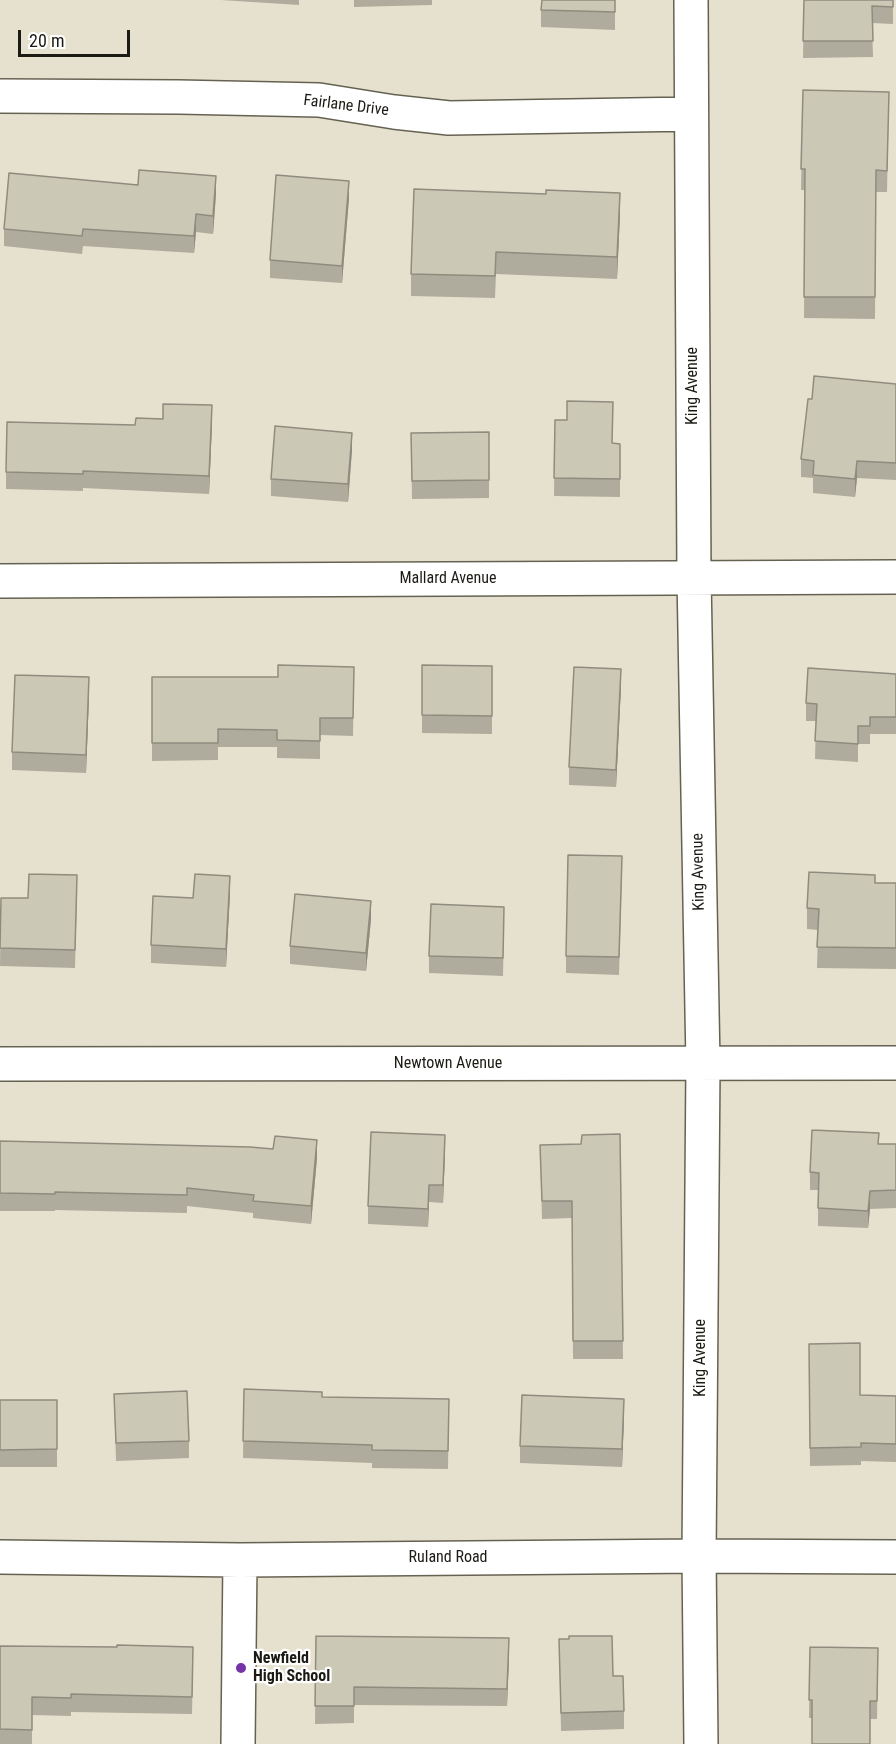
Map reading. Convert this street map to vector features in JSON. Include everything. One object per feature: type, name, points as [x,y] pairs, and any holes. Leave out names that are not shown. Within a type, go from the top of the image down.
[{"type":"street","name":"King Avenue","points":[[691,0],[694,577],[702,1064],[699,1556],[701,1744]]},
{"type":"street","name":"Fairlane Drive","points":[[0,96],[319,100],[449,118],[692,114]]},
{"type":"street","name":"Mallard Avenue","points":[[0,581],[896,577]]},
{"type":"street","name":"Newtown Avenue","points":[[0,1064],[896,1063]]},
{"type":"street","name":"Ruland Road","points":[[0,1557],[240,1560],[699,1556],[896,1557]]},
{"type":"street","points":[[238,1744],[240,1560]]},
{"type":"building","points":[[542,0],[615,0],[615,12],[541,10]]},
{"type":"building","points":[[804,0],[893,0],[893,7],[872,6],[873,41],[803,41]]},
{"type":"building","points":[[803,90],[889,92],[887,171],[876,170],[875,297],[804,297],[805,169],[801,169]]},
{"type":"building","points":[[139,170],[216,176],[213,216],[196,214],[194,236],[83,229],[82,236],[4,229],[9,173],[138,185]]},
{"type":"building","points":[[276,175],[349,181],[342,266],[270,260]]},
{"type":"building","points":[[414,189],[546,194],[546,190],[620,193],[617,257],[496,252],[495,276],[411,274]]},
{"type":"building","points":[[814,376],[896,384],[896,463],[857,461],[855,479],[813,475],[814,461],[801,459],[808,399],[812,399]]},
{"type":"building","points":[[567,401],[613,402],[612,443],[620,444],[620,479],[554,478],[555,420],[567,420]]},
{"type":"building","points":[[163,404],[212,405],[209,476],[83,471],[83,474],[6,472],[7,422],[135,425],[136,418],[163,419]]},
{"type":"building","points":[[275,426],[352,433],[348,484],[271,479]]},
{"type":"building","points":[[489,432],[489,480],[412,481],[411,433]]},
{"type":"building","points":[[278,665],[354,667],[353,718],[320,718],[320,741],[277,740],[277,730],[218,729],[218,743],[152,743],[152,677],[278,677]]},
{"type":"building","points":[[422,665],[492,666],[492,716],[422,715]]},
{"type":"building","points":[[574,667],[621,669],[616,770],[569,767]]},
{"type":"building","points":[[808,668],[896,674],[896,717],[870,717],[870,726],[858,726],[858,744],[815,741],[817,704],[806,703]]},
{"type":"building","points":[[15,675],[89,677],[86,755],[12,752]]},
{"type":"building","points":[[568,855],[622,856],[619,957],[566,956]]},
{"type":"building","points":[[809,872],[875,875],[875,883],[896,883],[896,948],[817,947],[819,909],[807,908]]},
{"type":"building","points":[[29,874],[77,875],[75,950],[0,948],[1,898],[28,898]]},
{"type":"building","points":[[195,874],[230,876],[226,949],[151,945],[153,896],[193,898]]},
{"type":"building","points":[[295,894],[371,901],[366,953],[290,946]]},
{"type":"building","points":[[431,904],[504,907],[503,958],[429,956]]},
{"type":"building","points":[[812,1130],[879,1133],[878,1144],[896,1144],[896,1190],[870,1191],[868,1211],[818,1208],[819,1173],[810,1172]]},
{"type":"building","points":[[371,1132],[445,1135],[443,1185],[429,1185],[428,1209],[368,1206]]},
{"type":"building","points":[[620,1134],[623,1341],[573,1341],[572,1201],[542,1201],[540,1145],[581,1144],[582,1135]]},
{"type":"building","points":[[275,1136],[317,1140],[311,1206],[253,1201],[254,1195],[187,1188],[187,1195],[0,1193],[0,1141],[273,1149]]},
{"type":"building","points":[[860,1343],[860,1395],[896,1396],[896,1444],[861,1443],[861,1447],[810,1448],[809,1344]]},
{"type":"building","points":[[244,1389],[322,1392],[322,1397],[449,1399],[448,1451],[372,1450],[372,1445],[243,1441]]},
{"type":"building","points":[[187,1391],[189,1441],[116,1443],[114,1394]]},
{"type":"building","points":[[522,1395],[624,1399],[622,1449],[520,1446]]},
{"type":"building","points":[[0,1400],[57,1400],[57,1449],[0,1450]]},
{"type":"building","points":[[316,1636],[509,1638],[507,1689],[354,1687],[354,1706],[315,1706]]},
{"type":"building","points":[[569,1636],[612,1636],[613,1676],[623,1676],[624,1711],[561,1713],[559,1639],[569,1639]]},
{"type":"building","points":[[117,1645],[193,1647],[192,1697],[71,1694],[71,1698],[32,1697],[32,1730],[0,1729],[0,1646],[117,1647]]},
{"type":"building","points":[[810,1647],[878,1648],[877,1701],[870,1701],[870,1744],[812,1744],[812,1700],[809,1700]]},
{"type":"place","name":"Newfield High School","points":[[241,1668]]}]
